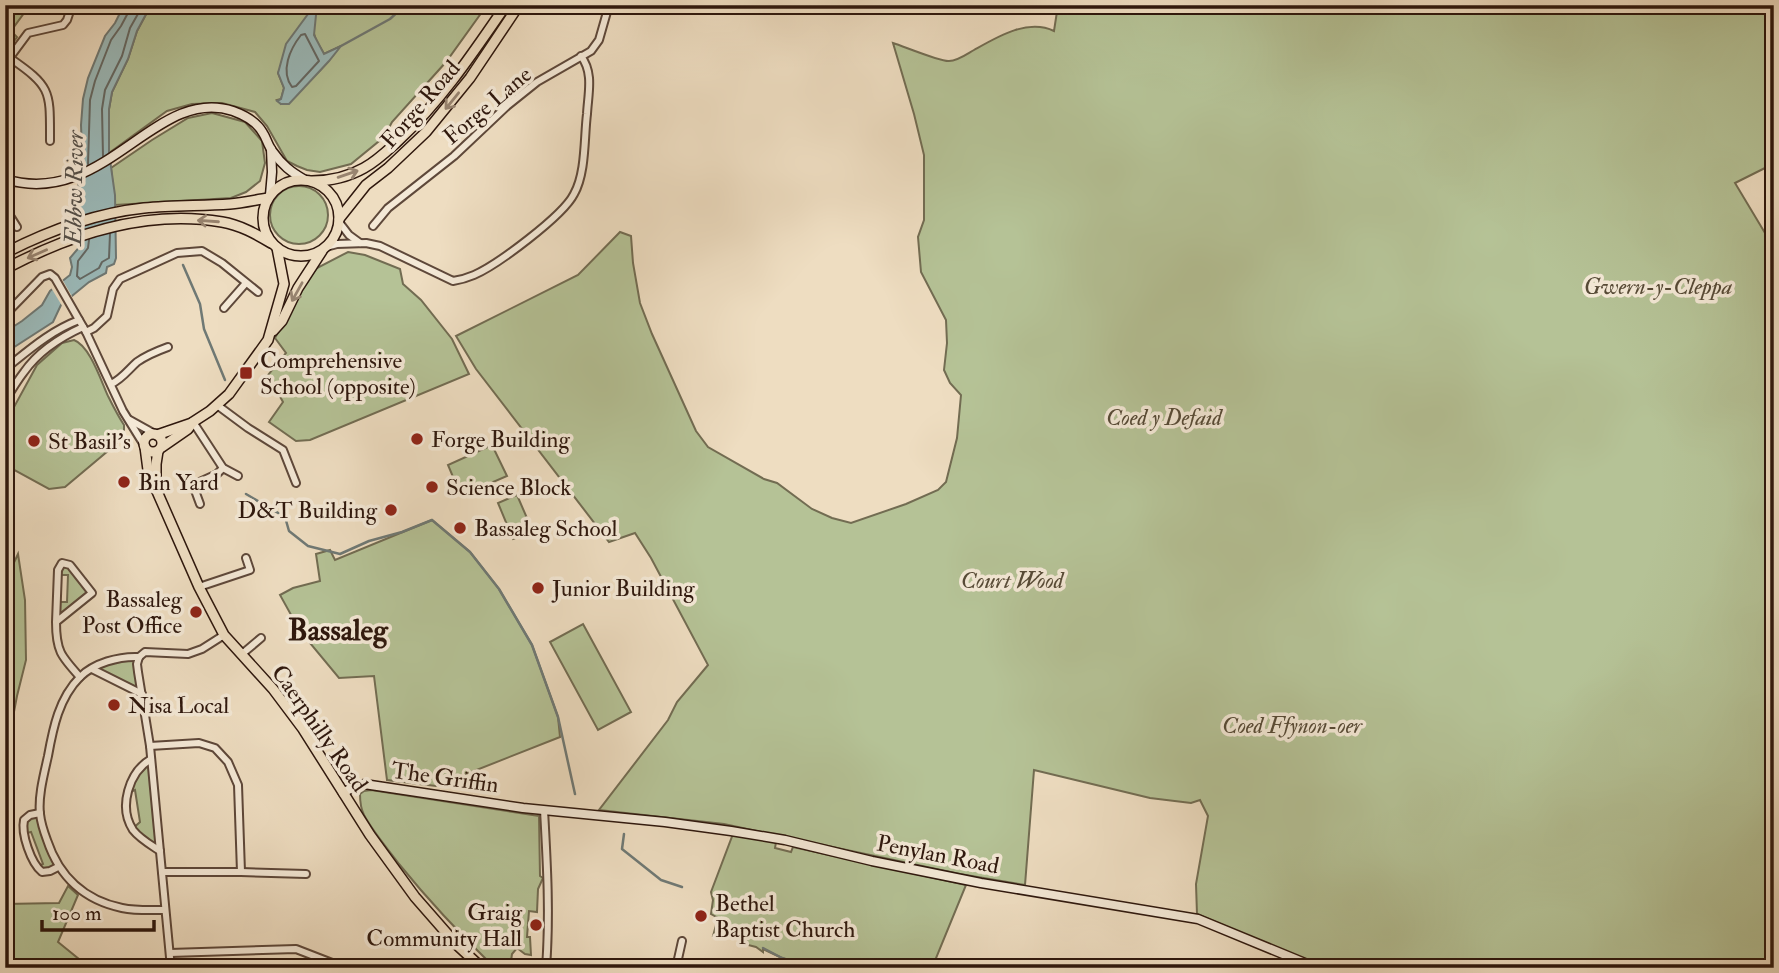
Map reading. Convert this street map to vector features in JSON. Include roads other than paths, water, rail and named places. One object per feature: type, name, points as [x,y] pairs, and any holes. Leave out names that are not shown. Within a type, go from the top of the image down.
[{"type":"main road","name":"Forge Road","points":[[308,180],[326,181],[348,175],[380,158],[426,114],[460,72],[506,5]]},
{"type":"main road","name":"Forge Road","points":[[339,220],[366,185],[426,132],[470,78],[519,5]]},
{"type":"main road","points":[[193,422],[188,429],[160,449],[150,452],[144,446],[148,436],[193,422],[217,405],[246,373],[268,340],[284,284],[274,245],[264,229],[264,205],[279,186],[291,181],[308,180],[319,184],[330,193],[337,205],[339,220],[335,236],[299,288],[282,321],[270,335]]},
{"type":"main road","points":[[5,253],[68,226],[121,212],[232,204],[269,197]]},
{"type":"main road","points":[[5,269],[69,239],[94,231],[178,219],[222,222],[241,227],[292,256],[317,253],[325,248]]},
{"type":"main road","name":"Caerphilly Road","points":[[157,435],[162,440],[155,476],[157,490]]},
{"type":"main road","name":"Caerphilly Road","points":[[144,446],[148,470],[224,635],[273,689],[303,729],[370,835],[415,897],[457,945],[482,968]]},
{"type":"street","points":[[50,141],[50,109],[46,91],[32,73],[8,61],[28,33],[63,25],[72,5]]},
{"type":"street","name":"Forge Lane","points":[[373,226],[388,208],[454,156],[507,106],[537,82],[591,51],[599,40],[609,5]]},
{"type":"street","points":[[325,248],[337,244],[360,243],[380,246],[453,281],[473,276],[500,259],[552,219],[575,193],[581,171],[590,80],[587,65],[581,57]]},
{"type":"street","points":[[6,182],[42,184],[75,177],[106,162],[175,116],[200,107],[233,111],[255,123],[289,171],[308,180]]},
{"type":"street","points":[[269,197],[271,149]]},
{"type":"street","points":[[5,208],[17,227]]},
{"type":"street","points":[[339,220],[349,235],[360,243]]},
{"type":"street","points":[[5,401],[25,370],[40,356],[69,333],[94,328],[107,316],[113,289],[120,279],[177,253],[202,251],[222,263],[258,292]]},
{"type":"street","name":"Caerphilly Road","points":[[5,315],[42,277],[50,274],[55,278],[144,446]]},
{"type":"street","points":[[224,308],[246,284]]},
{"type":"street","points":[[5,369],[43,338],[77,317]]},
{"type":"street","points":[[111,384],[124,377],[136,363],[152,352],[168,347]]},
{"type":"street","points":[[217,405],[282,450],[296,483]]},
{"type":"street","points":[[128,419],[157,435]]},
{"type":"street","points":[[193,422],[223,468],[237,476]]},
{"type":"street","points":[[200,504],[193,485],[217,474],[223,468]]},
{"type":"street","points":[[200,587],[250,570],[246,558]]},
{"type":"street","points":[[56,622],[92,593],[70,565],[62,563],[58,570],[56,622],[56,643],[64,659],[80,677]]},
{"type":"street","points":[[171,968],[150,747],[137,664],[139,657],[145,652],[188,654],[202,649],[224,635]]},
{"type":"street","points":[[242,654],[261,638]]},
{"type":"street","points":[[139,657],[124,656],[92,668],[80,677],[69,692],[54,722],[40,813],[52,855],[58,867],[75,886],[119,908],[165,910]]},
{"type":"street","points":[[92,668],[142,694]]},
{"type":"street","points":[[150,747],[199,743],[215,748],[228,762],[238,785],[241,872]]},
{"type":"street","points":[[151,759],[142,765],[132,780],[127,811],[132,829],[160,851]]},
{"type":"street","name":"The Griffin","points":[[343,793],[363,784],[544,810]]},
{"type":"street","points":[[544,810],[548,871],[546,968]]},
{"type":"street","name":"Penylan Road","points":[[544,810],[731,831],[785,840],[970,881],[1198,919],[1317,968]]},
{"type":"street","points":[[40,813],[30,815],[24,820],[23,834],[36,867],[42,873],[58,867]]},
{"type":"street","points":[[162,872],[306,874]]},
{"type":"street","points":[[676,968],[682,941]]},
{"type":"street","points":[[170,953],[296,949],[345,968]]},
{"type":"water","points":[[124,5],[151,5],[137,31],[128,59],[112,92],[109,109],[109,153],[115,195],[114,264],[107,267],[106,273],[89,282],[61,305],[53,322],[5,353],[5,332],[42,305],[50,291],[70,275],[70,258],[82,244],[78,190],[83,99],[88,78],[105,36]]},
{"type":"water","points":[[307,5],[317,5],[314,35],[324,54],[341,46],[289,104],[281,104],[277,101],[281,99],[284,88],[278,73],[286,44],[308,14]]},
{"type":"waterway","points":[[341,46],[390,19],[405,5]]},
{"type":"waterway","points":[[183,265],[200,304],[204,329],[225,380]]},
{"type":"waterway","points":[[246,494],[285,517],[289,531],[308,546],[340,554],[369,541],[432,520],[470,552],[499,589],[532,645],[558,717],[575,794]]},
{"type":"waterway","points":[[624,834],[622,849],[661,880],[682,887]]},
{"type":"waterway","points":[[763,948],[782,958],[813,968]]},
{"type":"place","name":"Comprehensive School (opposite)","points":[[246,373]]},
{"type":"place","name":"Forge Building","points":[[417,439]]},
{"type":"place","name":"St Basil's","points":[[34,441]]},
{"type":"place","name":"Bin Yard","points":[[124,482]]},
{"type":"place","name":"Science Block","points":[[432,487]]},
{"type":"place","name":"D&T Building","points":[[391,510]]},
{"type":"place","name":"Bassaleg School","points":[[460,528]]},
{"type":"place","name":"Junior Building","points":[[538,588]]},
{"type":"place","name":"Bassaleg Post Office","points":[[196,612]]},
{"type":"place","name":"Nisa Local","points":[[114,705]]},
{"type":"place","name":"Bethel Baptist Church","points":[[701,916]]},
{"type":"place","name":"Graig Community Hall","points":[[536,925]]},
{"type":"district","name":"Bassaleg","points":[[338,630]]},
{"type":"water label","name":"Ebbw River","points":[[74,188]]},
{"type":"park label","name":"Gwern-y-Cleppa","points":[[1658,286]]},
{"type":"park label","name":"Coed y Defaid","points":[[1164,417]]},
{"type":"park label","name":"Court Wood","points":[[1012,580]]},
{"type":"park label","name":"Coed Ffynon-oer","points":[[1292,725]]}]
